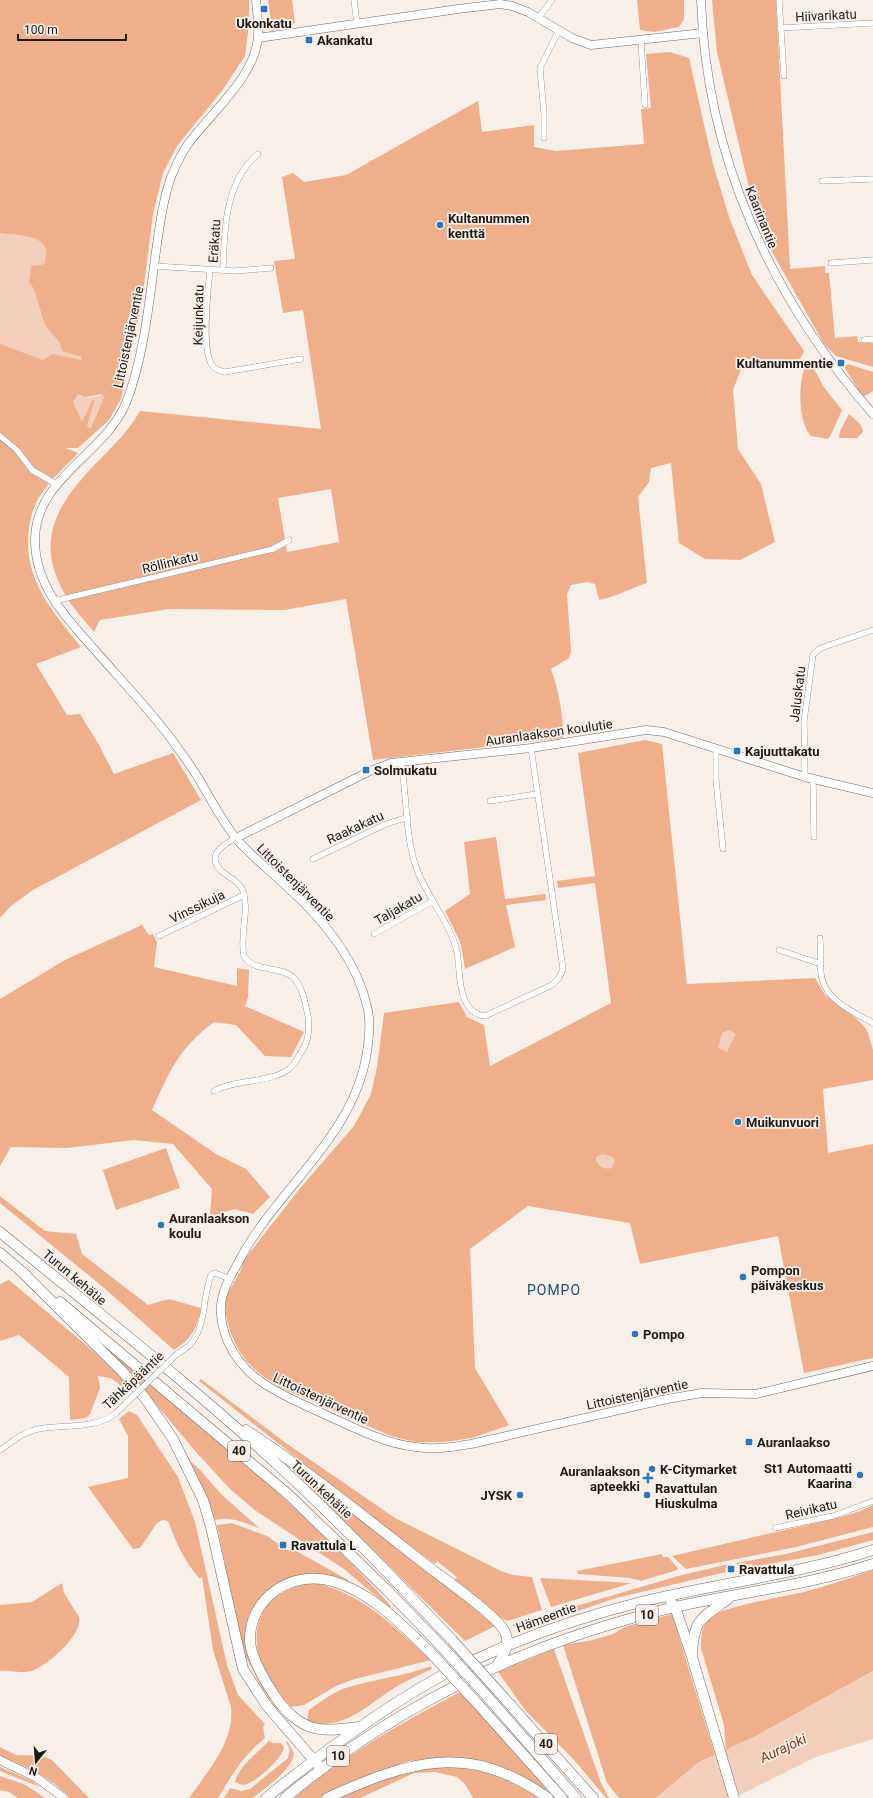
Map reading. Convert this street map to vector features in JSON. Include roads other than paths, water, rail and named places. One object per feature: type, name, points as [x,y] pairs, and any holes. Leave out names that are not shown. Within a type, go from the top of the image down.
[{"type":"highway","name":"Turun kehätie","points":[[0,1232],[213,1409],[280,1467],[348,1531],[452,1640],[594,1798]]},
{"type":"highway","name":"Turun kehätie","points":[[0,1253],[76,1314],[289,1495],[387,1590],[441,1646],[576,1798]]},
{"type":"highway","points":[[22,1272],[122,1371],[145,1398],[173,1439],[203,1500],[211,1527],[242,1669],[267,1706],[312,1761],[322,1768]]},
{"type":"highway","points":[[213,1409],[286,1456],[462,1592],[497,1622],[505,1632],[508,1645],[498,1666]]},
{"type":"highway","name":"Hämeentie","points":[[266,1798],[312,1761],[410,1693],[452,1670],[508,1645],[590,1615],[665,1597],[796,1569],[873,1550]]},
{"type":"highway","name":"Hämeentie","points":[[286,1798],[322,1768],[393,1719],[498,1666],[597,1628],[675,1607],[831,1576],[873,1564]]},
{"type":"highway","points":[[361,1726],[330,1730],[313,1728],[300,1722],[279,1702],[262,1675],[250,1643],[255,1616],[269,1595],[293,1581],[312,1578],[334,1582],[378,1604],[430,1651],[562,1798]]},
{"type":"highway","points":[[692,1657],[694,1632],[700,1620],[731,1596]]},
{"type":"highway","points":[[665,1597],[675,1607],[692,1657],[734,1798]]},
{"type":"highway","points":[[327,1798],[382,1774],[401,1768],[436,1762],[451,1762],[494,1769],[523,1782],[548,1798]]},
{"type":"street","name":"Littoistenjärventie","points":[[256,0],[258,38],[252,58],[243,75],[189,142],[178,162],[169,184],[163,206],[138,360],[126,402],[114,425],[105,436],[56,484],[45,501],[39,513],[35,543],[40,571],[54,601],[65,617],[169,736],[202,784],[221,817],[236,838],[265,868],[299,898],[328,930],[356,977],[364,994],[369,1018],[365,1061],[350,1103],[322,1149],[258,1229],[230,1279],[222,1300],[223,1325],[231,1348],[252,1376],[277,1392],[388,1441],[416,1448],[440,1448],[471,1444],[667,1399],[702,1393],[756,1394],[873,1366]]},
{"type":"street","points":[[354,0],[357,24]]},
{"type":"street","points":[[539,17],[552,0]]},
{"type":"street","name":"Kaarinantie","points":[[702,0],[703,33],[710,84],[718,124],[743,205],[764,254],[812,337],[841,376],[873,414]]},
{"type":"street","points":[[779,0],[784,76]]},
{"type":"street","points":[[258,38],[495,4],[518,7],[539,17],[576,40],[591,45],[641,41],[703,33]]},
{"type":"street","name":"Hiivarikatu","points":[[780,28],[873,23]]},
{"type":"street","points":[[544,138],[544,114],[540,68],[559,30]]},
{"type":"street","points":[[641,41],[645,105]]},
{"type":"street","name":"Eräkatu","points":[[154,266],[223,270],[225,226],[232,197],[242,172],[258,154]]},
{"type":"street","points":[[822,181],[873,179]]},
{"type":"street","points":[[831,263],[873,260]]},
{"type":"street","points":[[223,270],[246,271],[271,268]]},
{"type":"street","name":"Keijunkatu","points":[[210,269],[206,327],[209,356],[213,367],[225,372],[300,358]]},
{"type":"street","points":[[864,340],[873,340]]},
{"type":"street","points":[[0,436],[17,450],[32,470],[56,484]]},
{"type":"street","name":"Röllinkatu","points":[[54,601],[273,549],[289,540]]},
{"type":"street","name":"Jaluskatu","points":[[809,778],[804,721],[813,655],[820,649],[873,630]]},
{"type":"street","name":"Auranlaakson koulutie","points":[[236,838],[386,764],[531,748],[652,730],[809,778],[873,793]]},
{"type":"street","points":[[401,762],[415,864],[456,948],[460,981],[464,999],[468,1008],[485,1016],[552,985],[558,981],[562,972],[562,962],[531,748]]},
{"type":"street","points":[[716,749],[715,772],[723,849]]},
{"type":"street","points":[[809,778],[814,837]]},
{"type":"street","points":[[490,801],[538,794]]},
{"type":"street","name":"Raakakatu","points":[[313,858],[386,824],[408,817]]},
{"type":"street","points":[[214,1091],[224,1086],[272,1076],[286,1071],[293,1064],[304,1046],[309,1033],[304,999],[295,979],[280,971],[252,964],[244,956],[242,948],[244,895],[242,888],[219,869],[215,861],[216,854],[221,847],[236,838]]},
{"type":"street","name":"Vinssikuja","points":[[159,936],[244,895]]},
{"type":"street","name":"Taljakatu","points":[[374,934],[433,901]]},
{"type":"street","points":[[820,938],[822,979],[829,993],[842,1004],[873,1023]]},
{"type":"street","points":[[779,950],[821,964]]},
{"type":"street","name":"Tähkäpääntie","points":[[0,1450],[26,1433],[37,1429],[109,1419],[177,1354],[189,1346],[196,1337],[204,1317],[211,1275],[215,1273],[230,1279]]},
{"type":"street","name":"Reivikatu","points":[[775,1528],[833,1516],[873,1501]]},
{"type":"street","points":[[0,1760],[38,1778],[64,1798]]},
{"type":"water","points":[[0,233],[26,236],[40,241],[44,245],[46,250],[45,263],[31,266],[29,282],[34,289],[45,325],[60,343],[62,351],[82,357],[81,360],[52,354],[43,360],[0,344]]},
{"type":"water","points":[[78,394],[88,398],[105,395],[91,428],[87,427],[95,400],[92,400],[82,422],[73,402]]},
{"type":"water","points":[[729,1030],[736,1034],[727,1052],[718,1048],[722,1033]]},
{"type":"water","points":[[603,1154],[613,1157],[615,1160],[612,1168],[604,1168],[597,1162],[597,1156]]},
{"type":"water","name":"Aurajoki","points":[[873,1671],[873,1739],[816,1757],[734,1798],[656,1798],[699,1762],[756,1736]]},
{"type":"place","name":"Ukonkatu","points":[[264,9]]},
{"type":"place","name":"Akankatu","points":[[309,40]]},
{"type":"place","name":"Kultanummen kenttä","points":[[440,225]]},
{"type":"place","name":"Kultanummentie","points":[[841,363]]},
{"type":"place","name":"Kajuuttakatu","points":[[737,751]]},
{"type":"place","name":"Solmukatu","points":[[366,770]]},
{"type":"place","name":"Muikunvuori","points":[[738,1122]]},
{"type":"place","name":"Auranlaakson koulu","points":[[161,1225]]},
{"type":"place","name":"Pompon päiväkeskus","points":[[743,1277]]},
{"type":"place","name":"Pompo","points":[[635,1334]]},
{"type":"place","name":"Auranlaakso","points":[[749,1442]]},
{"type":"place","name":"K-Citymarket","points":[[652,1469]]},
{"type":"place","name":"St1 Automaatti Kaarina","points":[[860,1475]]},
{"type":"place","name":"Auranlaakson apteekki","points":[[648,1478]]},
{"type":"place","name":"JYSK","points":[[520,1495]]},
{"type":"place","name":"Ravattulan Hiuskulma","points":[[647,1495]]},
{"type":"place","name":"Ravattula L","points":[[283,1545]]},
{"type":"place","name":"Ravattula","points":[[731,1569]]},
{"type":"district","name":"POMPO","points":[[554,1290]]}]
